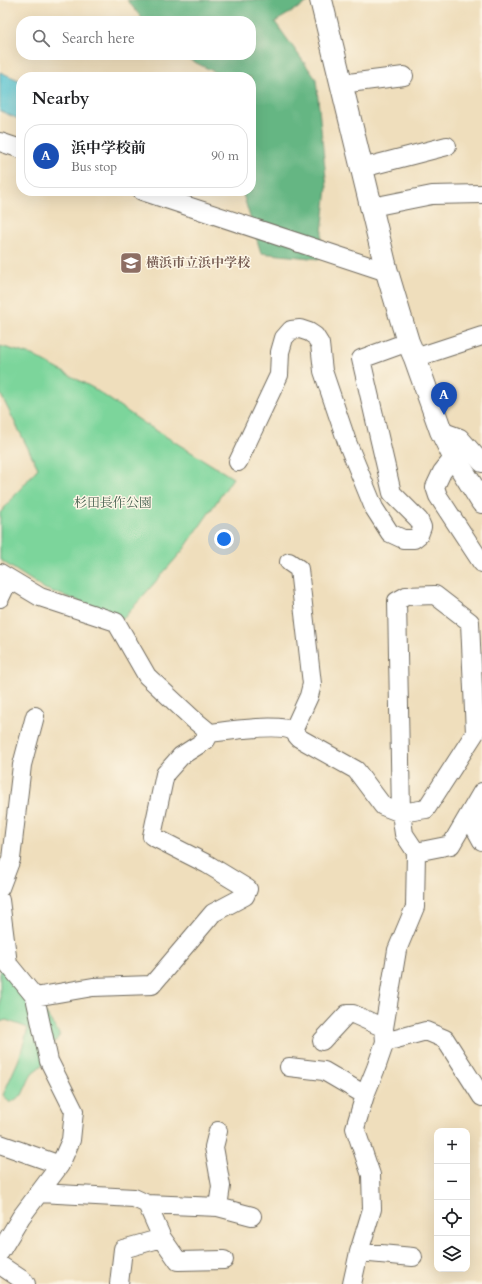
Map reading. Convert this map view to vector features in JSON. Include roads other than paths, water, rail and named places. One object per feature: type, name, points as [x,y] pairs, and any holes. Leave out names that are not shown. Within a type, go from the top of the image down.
[{"type":"main road","points":[[321,0],[387,272],[412,350],[441,431],[454,457],[482,502]]},
{"type":"street","points":[[342,84],[404,76]]},
{"type":"street","points":[[0,142],[16,147]]},
{"type":"street","points":[[362,168],[447,146]]},
{"type":"street","points":[[372,207],[432,195],[482,194]]},
{"type":"street","points":[[157,196],[387,272]]},
{"type":"street","points":[[238,462],[279,375],[280,352],[284,338],[291,330],[300,329],[309,332],[315,336],[320,344],[323,371],[346,442],[374,508],[390,533],[403,539],[414,539],[419,535],[422,527],[419,520],[392,493],[361,359],[482,336]]},
{"type":"street","points":[[441,431],[460,438],[482,463]]},
{"type":"street","points":[[454,457],[442,472],[435,487],[438,496],[482,563]]},
{"type":"street","points":[[289,562],[298,569],[312,684],[309,696],[293,731]]},
{"type":"street","points":[[0,598],[4,576],[40,597],[116,622],[147,676],[192,719],[210,733],[255,728],[287,729],[293,731],[299,738],[356,770],[383,806],[401,813],[426,809],[475,733],[478,686],[470,622],[435,595],[406,596],[397,601],[401,813],[404,834],[416,852],[415,907],[397,950],[384,1035],[376,1068],[354,1128],[371,1175],[372,1209],[359,1252],[352,1284]]},
{"type":"street","points":[[0,888],[12,859],[22,765],[35,716]]},
{"type":"street","points":[[35,997],[93,988],[152,985],[213,913],[245,896],[248,889],[208,864],[152,836],[165,774],[180,756],[206,740],[210,733]]},
{"type":"street","points":[[416,852],[451,845],[479,797]]},
{"type":"street","points":[[479,797],[476,830],[482,841]]},
{"type":"street","points":[[0,900],[8,964],[35,997],[49,1061],[74,1111],[71,1140],[60,1165],[21,1217],[0,1252]]},
{"type":"street","points":[[322,1041],[347,1014],[353,1014],[384,1035],[426,1031],[444,1039],[480,1091]]},
{"type":"street","points":[[289,1067],[324,1071],[365,1095]]},
{"type":"street","points":[[218,1131],[214,1147],[221,1186],[218,1207]]},
{"type":"street","points":[[0,1144],[60,1165]]},
{"type":"street","points":[[39,1193],[134,1198],[147,1204],[218,1207],[252,1216]]},
{"type":"street","points":[[147,1204],[162,1238],[178,1261],[224,1260]]},
{"type":"street","points":[[118,1284],[124,1249],[162,1238]]},
{"type":"street","points":[[359,1252],[413,1258]]},
{"type":"street","points":[[0,1265],[24,1280],[26,1284]]},
{"type":"water","points":[[0,72],[16,79],[16,118],[0,111]]},
{"type":"place","name":"横浜市立浜中学校","points":[[131,263]]},
{"type":"place","name":"浜中学校前","points":[[444,415]]},
{"type":"park label","name":"杉田長作公園","points":[[113,503]]}]
